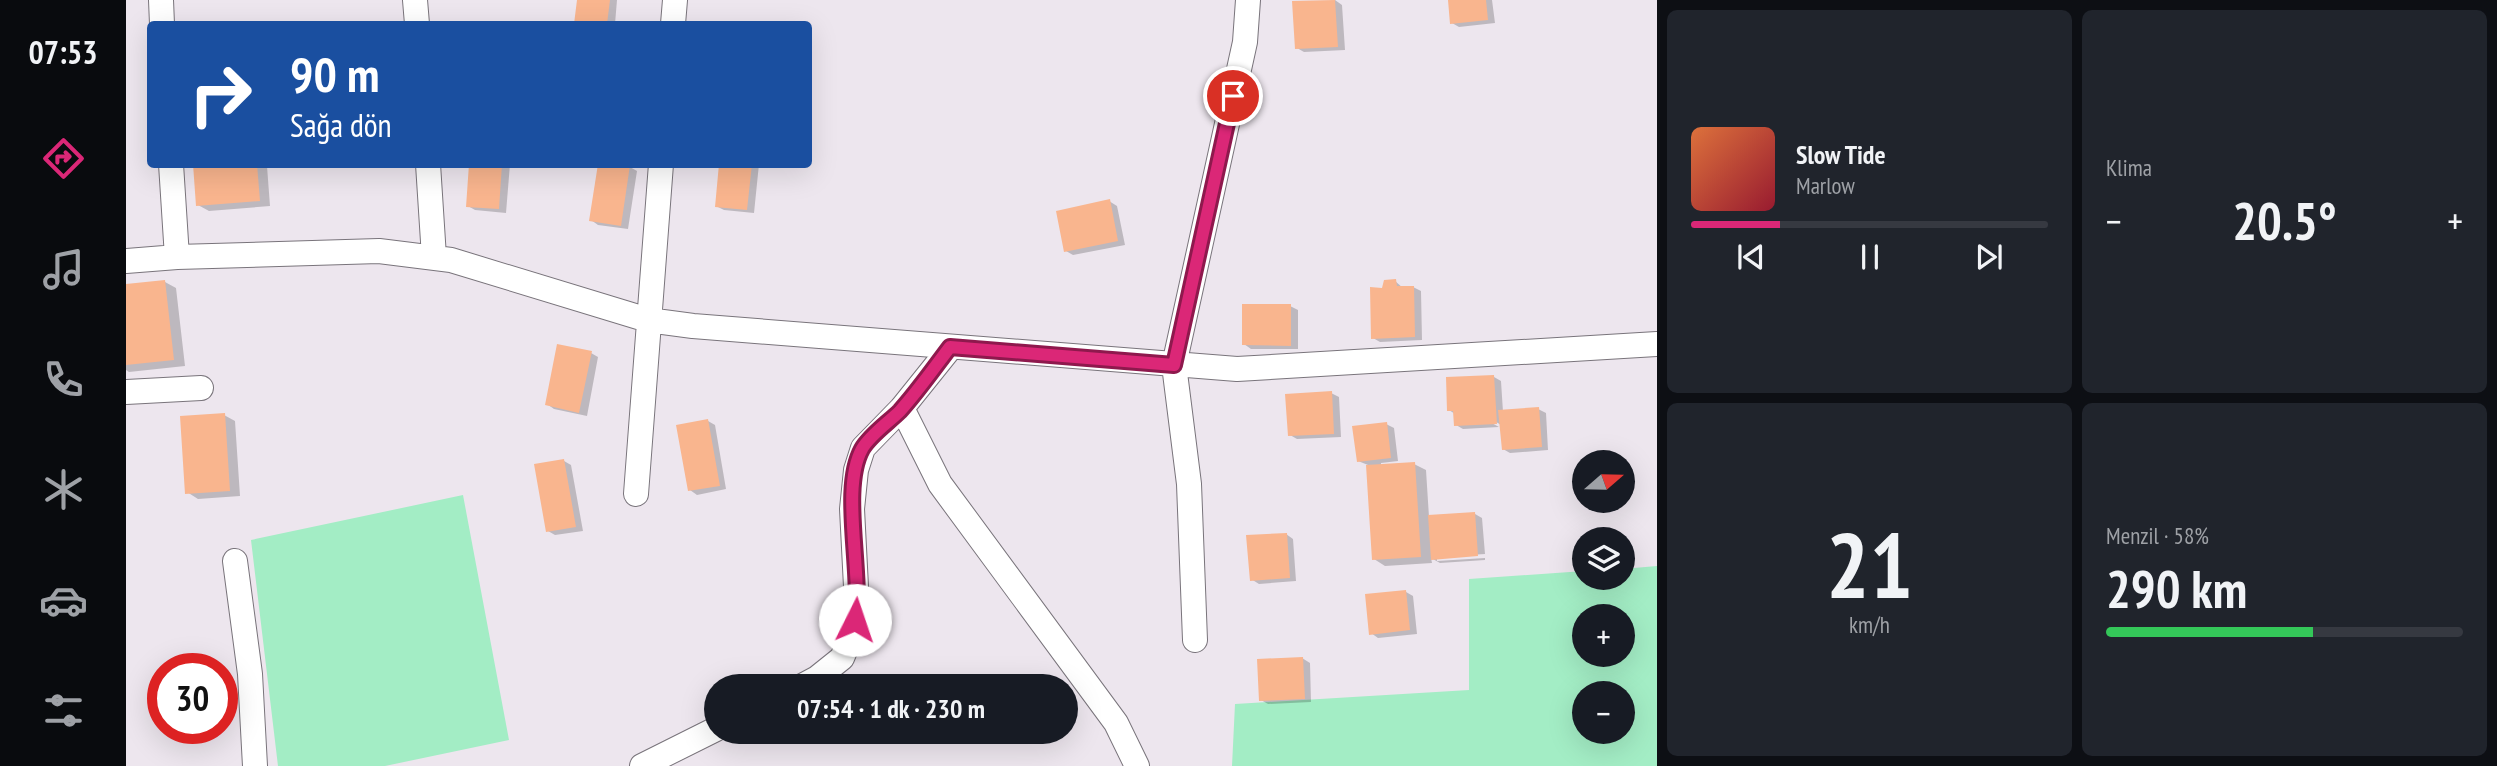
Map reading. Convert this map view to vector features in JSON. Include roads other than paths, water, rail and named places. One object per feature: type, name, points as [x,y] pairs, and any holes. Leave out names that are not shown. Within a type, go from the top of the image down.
[{"type":"street","points":[[160,0],[162,21]]},
{"type":"street","points":[[415,0],[417,21]]},
{"type":"street","points":[[673,21],[675,0]]},
{"type":"street","points":[[1195,640],[1189,484],[1174,365],[1245,42],[1248,0]]},
{"type":"street","points":[[171,168],[177,257]]},
{"type":"street","points":[[428,168],[434,257]]},
{"type":"street","points":[[636,494],[661,168]]},
{"type":"street","points":[[126,261],[379,251],[451,260],[648,320],[693,327],[1237,369],[1657,344]]},
{"type":"street","points":[[822,674],[842,658],[852,634],[857,606],[852,509],[856,470],[863,448],[902,408],[950,347]]},
{"type":"street","points":[[126,392],[201,388]]},
{"type":"street","points":[[902,408],[940,484],[1116,723],[1137,766]]},
{"type":"street","points":[[235,561],[250,674],[255,766]]},
{"type":"street","points":[[642,766],[704,735]]}]
